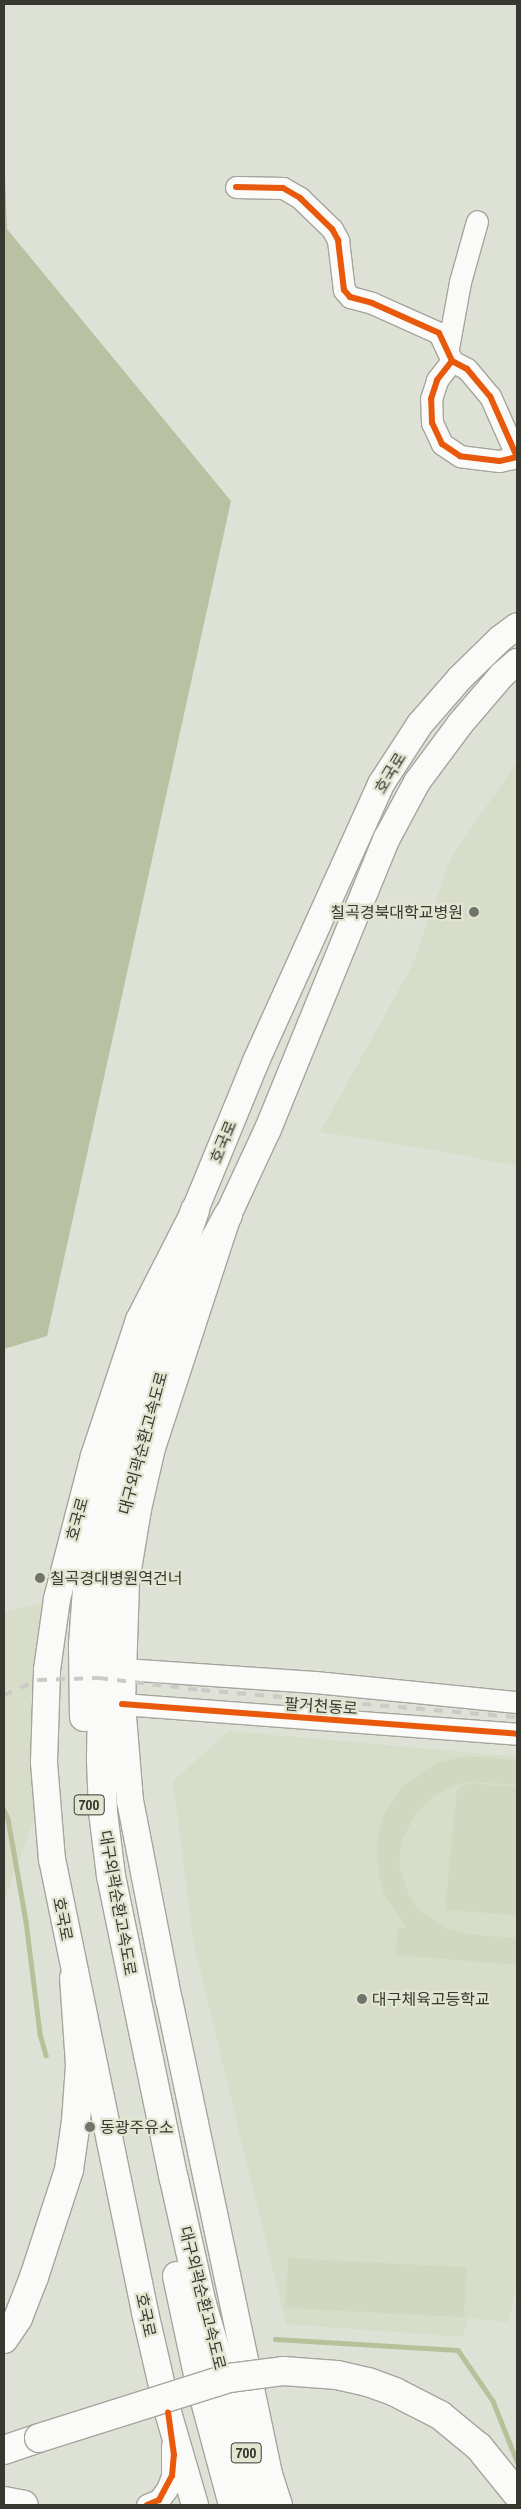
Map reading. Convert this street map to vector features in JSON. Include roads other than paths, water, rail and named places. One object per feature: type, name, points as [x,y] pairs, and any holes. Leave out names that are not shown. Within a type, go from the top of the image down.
[{"type":"highway","name":"대구외곽순환고속도로","points":[[195,1210],[107,1473],[89,1561],[83,1645],[83,1709],[92,1840],[103,1923],[218,2403],[261,2505]]},
{"type":"highway","name":"대구외곽순환고속도로","points":[[228,1215],[186,1293],[134,1463],[122,1517],[108,1604],[103,1652],[101,1760],[103,1812],[111,1876],[124,1945],[200,2294],[233,2505]]},
{"type":"highway","points":[[4,2339],[18,2318],[34,2277],[69,2170],[76,2121],[80,2066],[74,1978]]},
{"type":"highway","points":[[4,2450],[39,2434],[138,2395],[217,2373],[270,2363],[308,2362],[356,2368],[396,2377],[436,2395],[470,2415],[502,2447],[517,2467]]},
{"type":"highway","points":[[4,2440],[39,2434],[229,2378],[283,2371],[337,2375],[368,2382],[395,2392],[440,2415],[479,2447],[517,2494]]},
{"type":"highway","points":[[4,2501],[24,2505]]},
{"type":"main road","name":"호국로","points":[[196,2505],[168,2412],[74,1978],[52,1860],[47,1818],[44,1753],[47,1670],[52,1630],[65,1564],[94,1456],[139,1320],[195,1210],[256,1061],[381,784],[420,724],[460,678],[500,639],[517,626]]},
{"type":"main road","name":"호국로","points":[[279,2505],[269,2474],[138,1850],[130,1801],[122,1704],[126,1581],[140,1501],[152,1448],[228,1215],[264,1138],[392,830],[417,782],[460,724],[502,675],[517,662]]},
{"type":"street","points":[[236,187],[282,188],[300,198],[332,229],[338,240],[344,290],[350,297],[372,303],[439,333],[450,354],[472,373],[490,396],[517,457],[499,461],[460,456],[442,444],[432,423],[431,399],[450,354],[460,282],[478,221]]},
{"type":"street","name":"팔거천동로","points":[[124,1669],[315,1682],[517,1702]]},
{"type":"street","name":"팔거천동로","points":[[122,1704],[517,1734]]},
{"type":"street","points":[[161,2504],[172,2476],[174,2455],[168,2412]]},
{"type":"waterway","points":[[4,1810],[8,1819],[26,1921],[40,2034],[46,2055]]},
{"type":"waterway","points":[[275,2339],[458,2350],[493,2401],[517,2461]]},
{"type":"railway","points":[[4,1695],[38,1680],[99,1678],[201,1690],[517,1717]]},
{"type":"place","name":"칠곡경북대학교병원","points":[[474,912]]},
{"type":"place","name":"칠곡경대병원역건너","points":[[40,1578]]},
{"type":"place","name":"대구체육고등학교","points":[[362,1999]]},
{"type":"place","name":"동광주유소","points":[[90,2127]]}]
